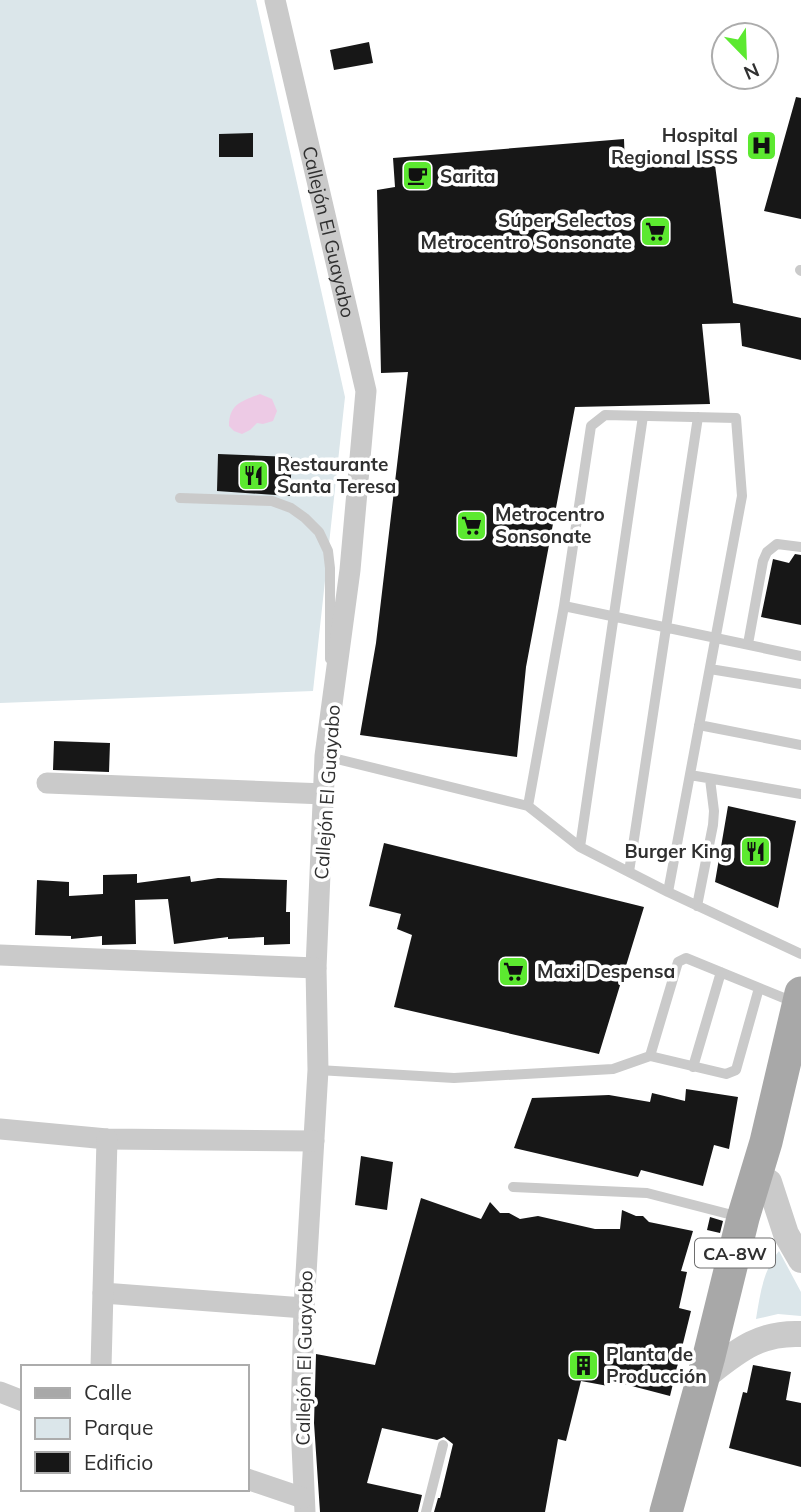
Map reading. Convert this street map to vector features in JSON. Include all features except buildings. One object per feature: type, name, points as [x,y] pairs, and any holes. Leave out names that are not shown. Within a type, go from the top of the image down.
[{"type":"main road","name":"CA-8W","points":[[687,1512],[743,1218],[766,1142],[799,1006]]},
{"type":"main road","name":"CA-8W","points":[[666,1512],[713,1370],[769,1182],[801,1057]]},
{"type":"street","name":"Callejón El Guayabo","points":[[275,0],[366,391],[350,570],[325,756],[316,968],[318,1070],[304,1308],[301,1423],[304,1505]]},
{"type":"street","points":[[47,783],[325,794]]},
{"type":"street","points":[[0,955],[316,968]]},
{"type":"street","points":[[0,1129],[107,1139],[314,1141]]},
{"type":"street","points":[[101,1365],[107,1139]]},
{"type":"street","points":[[769,1182],[786,1234],[801,1260]]},
{"type":"street","points":[[103,1293],[304,1308]]},
{"type":"street","points":[[713,1370],[739,1350],[768,1335],[801,1334]]},
{"type":"street","points":[[0,1392],[21,1400]]},
{"type":"street","points":[[248,1479],[304,1505]]},
{"type":"lane","points":[[528,806],[564,606],[591,426],[604,415],[736,418],[743,496],[668,892]]},
{"type":"lane","points":[[580,847],[643,416]]},
{"type":"lane","points":[[629,872],[698,417]]},
{"type":"lane","points":[[180,498],[272,501],[291,508],[319,532],[328,551],[330,568],[329,650],[334,689]]},
{"type":"lane","points":[[748,644],[767,552],[777,544],[801,547]]},
{"type":"lane","points":[[564,606],[801,656]]},
{"type":"lane","points":[[710,669],[801,684]]},
{"type":"lane","points":[[699,725],[801,745]]},
{"type":"lane","points":[[325,756],[528,806],[580,847],[696,906],[801,954]]},
{"type":"lane","points":[[690,775],[801,794]]},
{"type":"lane","points":[[696,906],[713,825],[710,779]]},
{"type":"lane","points":[[650,1056],[678,962],[686,957],[799,1006]]},
{"type":"lane","points":[[693,1067],[721,972]]},
{"type":"lane","points":[[318,1070],[454,1079],[613,1069],[650,1056],[726,1074],[736,1070],[759,988]]},
{"type":"lane","points":[[513,1186],[647,1193],[743,1218]]},
{"type":"lane","points":[[426,1512],[443,1445]]},
{"type":"green space","points":[[0,0],[256,0],[345,397],[313,691],[0,703]]},
{"type":"green space","points":[[779,1251],[801,1292],[801,1316],[778,1314],[756,1319],[766,1275]]},
{"type":"shaded area","points":[[260,394],[272,399],[277,411],[273,421],[257,423],[242,434],[234,431],[229,426],[234,408],[242,401]]},
{"type":"place","name":"Hospital Regional ISSS","points":[[761,146]]},
{"type":"place","name":"Sarita","points":[[417,176]]},
{"type":"place","name":"Súper Selectos Metrocentro Sonsonate","points":[[655,231]]},
{"type":"place","name":"Restaurante Santa Teresa","points":[[254,475]]},
{"type":"place","name":"Metrocentro Sonsonate","points":[[472,525]]},
{"type":"place","name":"Burger King","points":[[755,851]]},
{"type":"place","name":"Maxi Despensa","points":[[514,971]]},
{"type":"place","name":"Planta de Producción","points":[[583,1365]]}]
